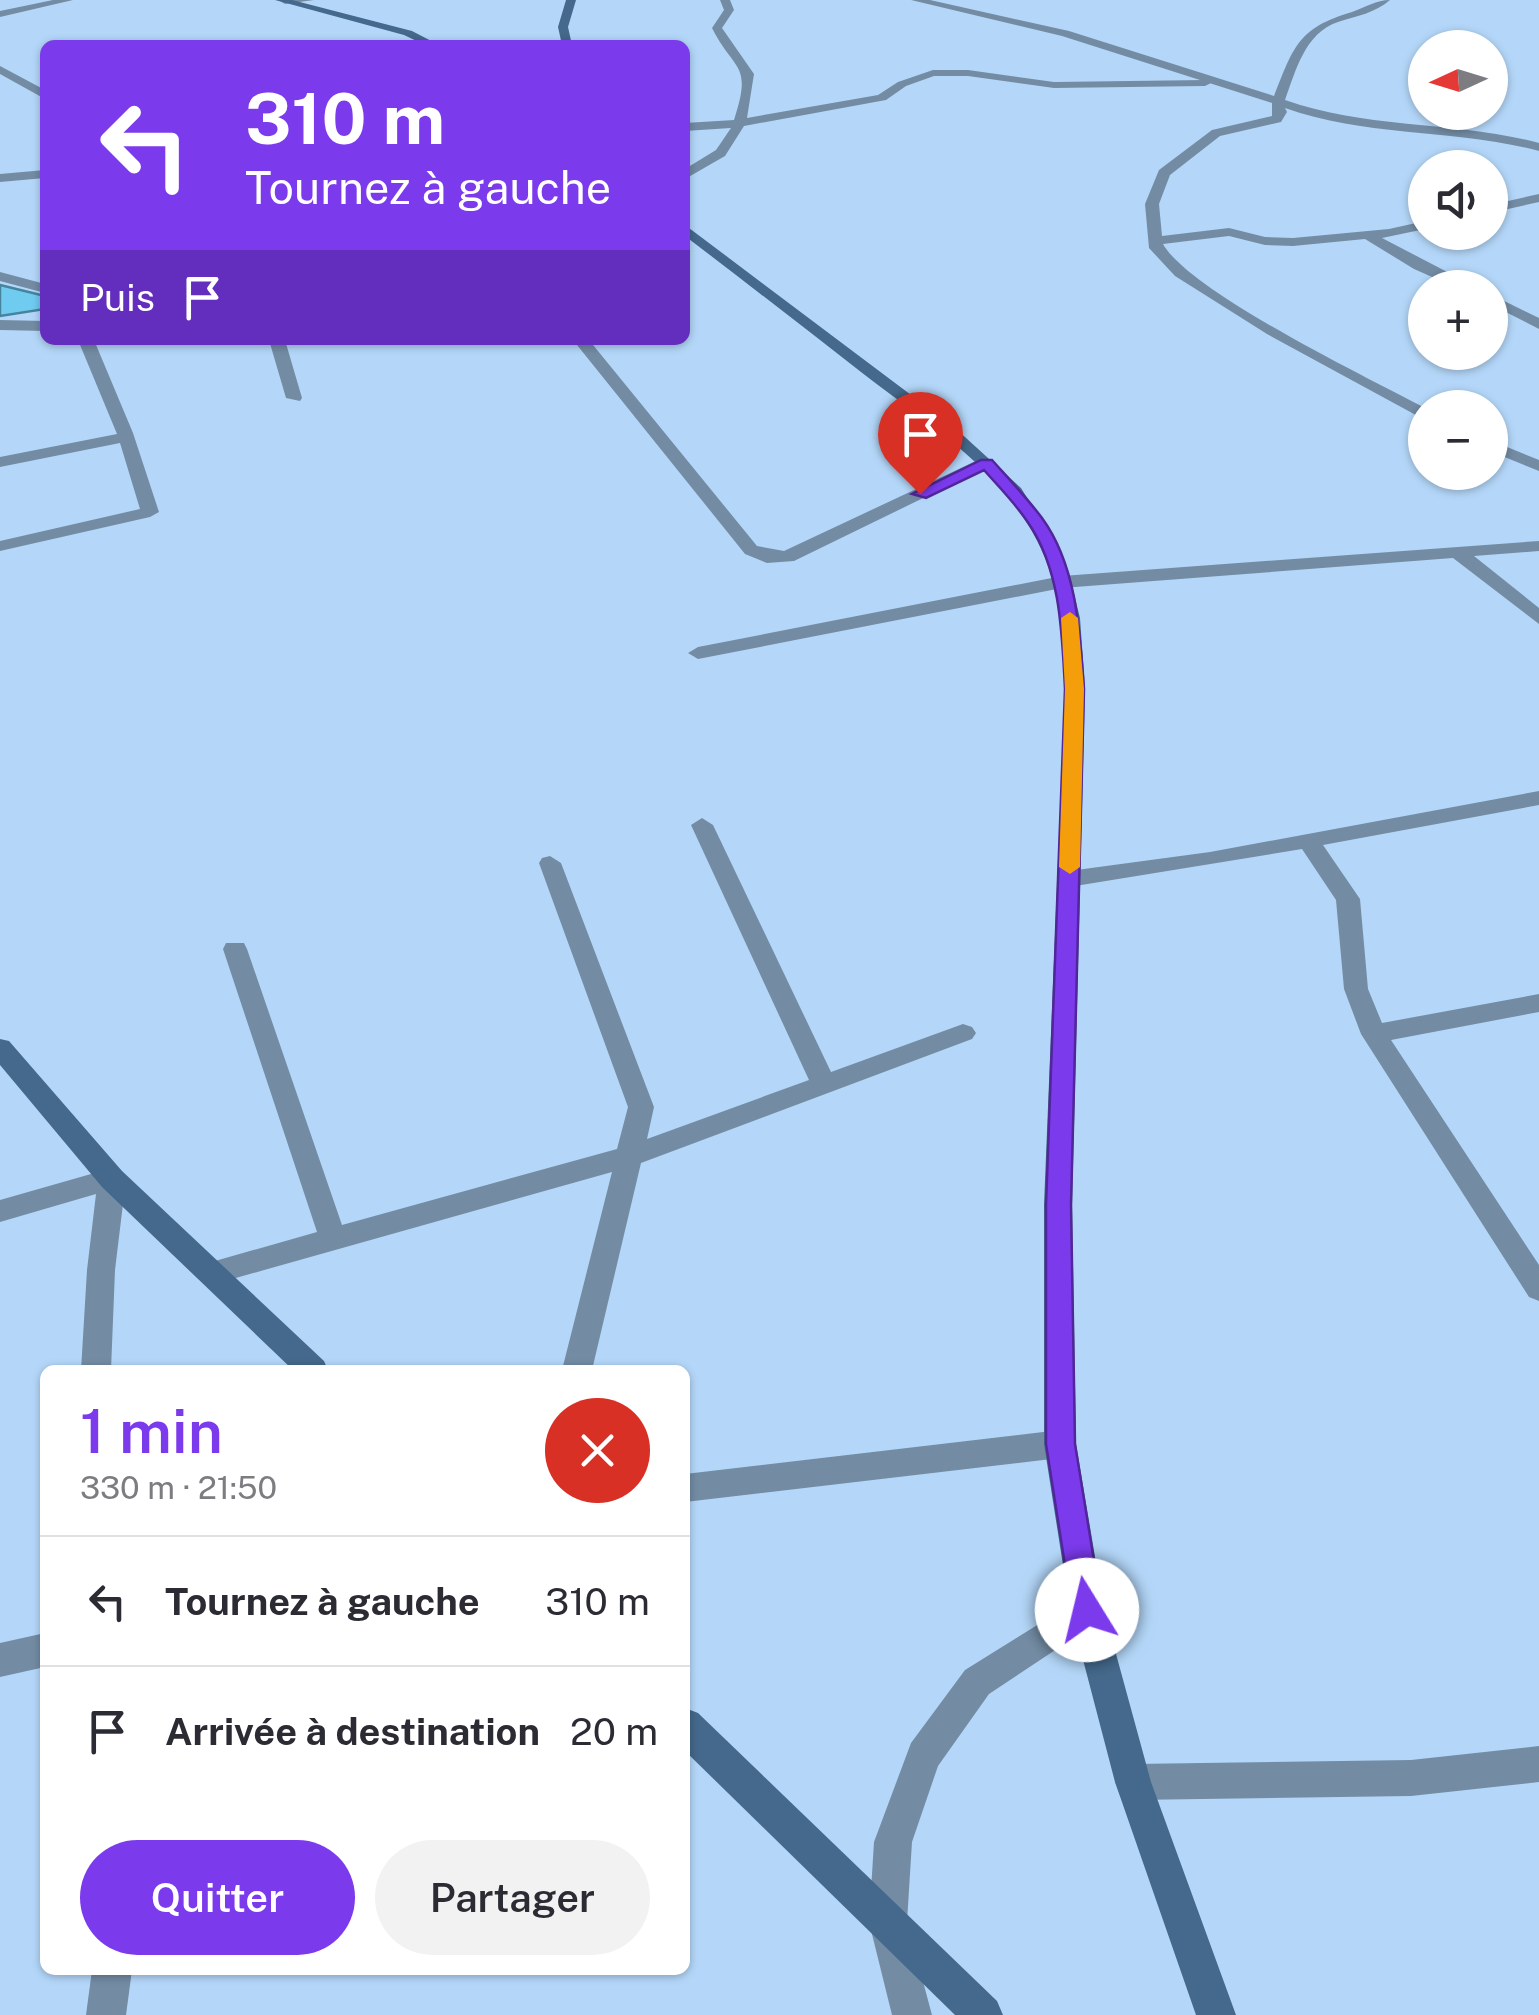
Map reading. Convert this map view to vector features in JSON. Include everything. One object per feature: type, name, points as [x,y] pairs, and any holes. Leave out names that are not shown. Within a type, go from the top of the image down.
[{"type":"main road","points":[[283,0],[423,40]]},
{"type":"main road","points":[[566,40],[563,27],[572,0]]},
{"type":"main road","points":[[690,233],[986,463],[1036,522],[1062,582],[1070,618],[1075,689],[1058,1205],[1060,1444],[1087,1610],[1132,1782],[1216,2015]]},
{"type":"main road","points":[[0,1048],[112,1179],[308,1365]]},
{"type":"main road","points":[[690,1731],[983,2015]]},
{"type":"street","points":[[0,14],[68,0]]},
{"type":"street","points":[[283,0],[309,0]]},
{"type":"street","points":[[690,173],[723,152],[735,135],[751,78],[717,28],[730,10],[725,0]]},
{"type":"street","points":[[916,0],[1065,33],[1225,82],[1278,104],[1344,120],[1495,135],[1539,147]]},
{"type":"street","points":[[1385,0],[1368,12],[1326,23],[1311,32],[1284,87],[1278,119],[1216,133],[1164,173],[1152,204],[1155,241],[1166,260],[1180,273],[1272,331],[1408,406]]},
{"type":"street","points":[[0,69],[40,93]]},
{"type":"street","points":[[690,127],[736,124],[882,98],[902,84],[932,73],[1054,85],[1225,82],[1284,87]]},
{"type":"street","points":[[0,178],[40,174]]},
{"type":"street","points":[[1508,205],[1539,198]]},
{"type":"street","points":[[1155,241],[1229,232],[1265,241],[1293,242],[1408,228]]},
{"type":"street","points":[[1366,235],[1428,270]]},
{"type":"street","points":[[0,276],[40,288]]},
{"type":"street","points":[[1508,308],[1539,324]]},
{"type":"street","points":[[0,324],[40,326]]},
{"type":"street","points":[[0,546],[150,512],[126,437],[88,345]]},
{"type":"street","points":[[278,345],[294,398]]},
{"type":"street","points":[[586,345],[752,550],[767,557],[787,557],[986,463]]},
{"type":"street","points":[[0,462],[126,437]]},
{"type":"street","points":[[1508,452],[1539,466]]},
{"type":"street","points":[[698,654],[1062,582],[1539,546]]},
{"type":"street","points":[[1458,552],[1539,618]]},
{"type":"street","points":[[1069,878],[1308,841],[1539,798]]},
{"type":"street","points":[[702,825],[824,1084]]},
{"type":"street","points":[[1308,841],[1348,899],[1356,989],[1374,1034],[1526,1244],[1539,1289]]},
{"type":"street","points":[[550,863],[641,1107],[579,1365]]},
{"type":"street","points":[[235,948],[333,1239]]},
{"type":"street","points":[[1374,1034],[1539,1003]]},
{"type":"street","points":[[211,1273],[630,1156],[963,1033]]},
{"type":"street","points":[[0,1211],[112,1179],[100,1270],[96,1365]]},
{"type":"street","points":[[690,1487],[1060,1444]]},
{"type":"street","points":[[912,2015],[888,1922],[893,1842],[924,1756],[977,1682],[1087,1610]]},
{"type":"street","points":[[0,1660],[40,1651]]},
{"type":"street","points":[[1132,1782],[1411,1778],[1539,1764]]},
{"type":"street","points":[[106,2015],[111,1975]]},
{"type":"building","points":[[0,285],[40,295],[40,310],[0,316]]},
{"type":"slow traffic","points":[[1070,618],[1075,689],[1070,867]]},
{"type":"route","points":[[920,494],[986,463],[1015,492],[1036,522],[1052,552],[1070,618],[1075,689],[1058,1205],[1060,1444],[1087,1610]]}]
